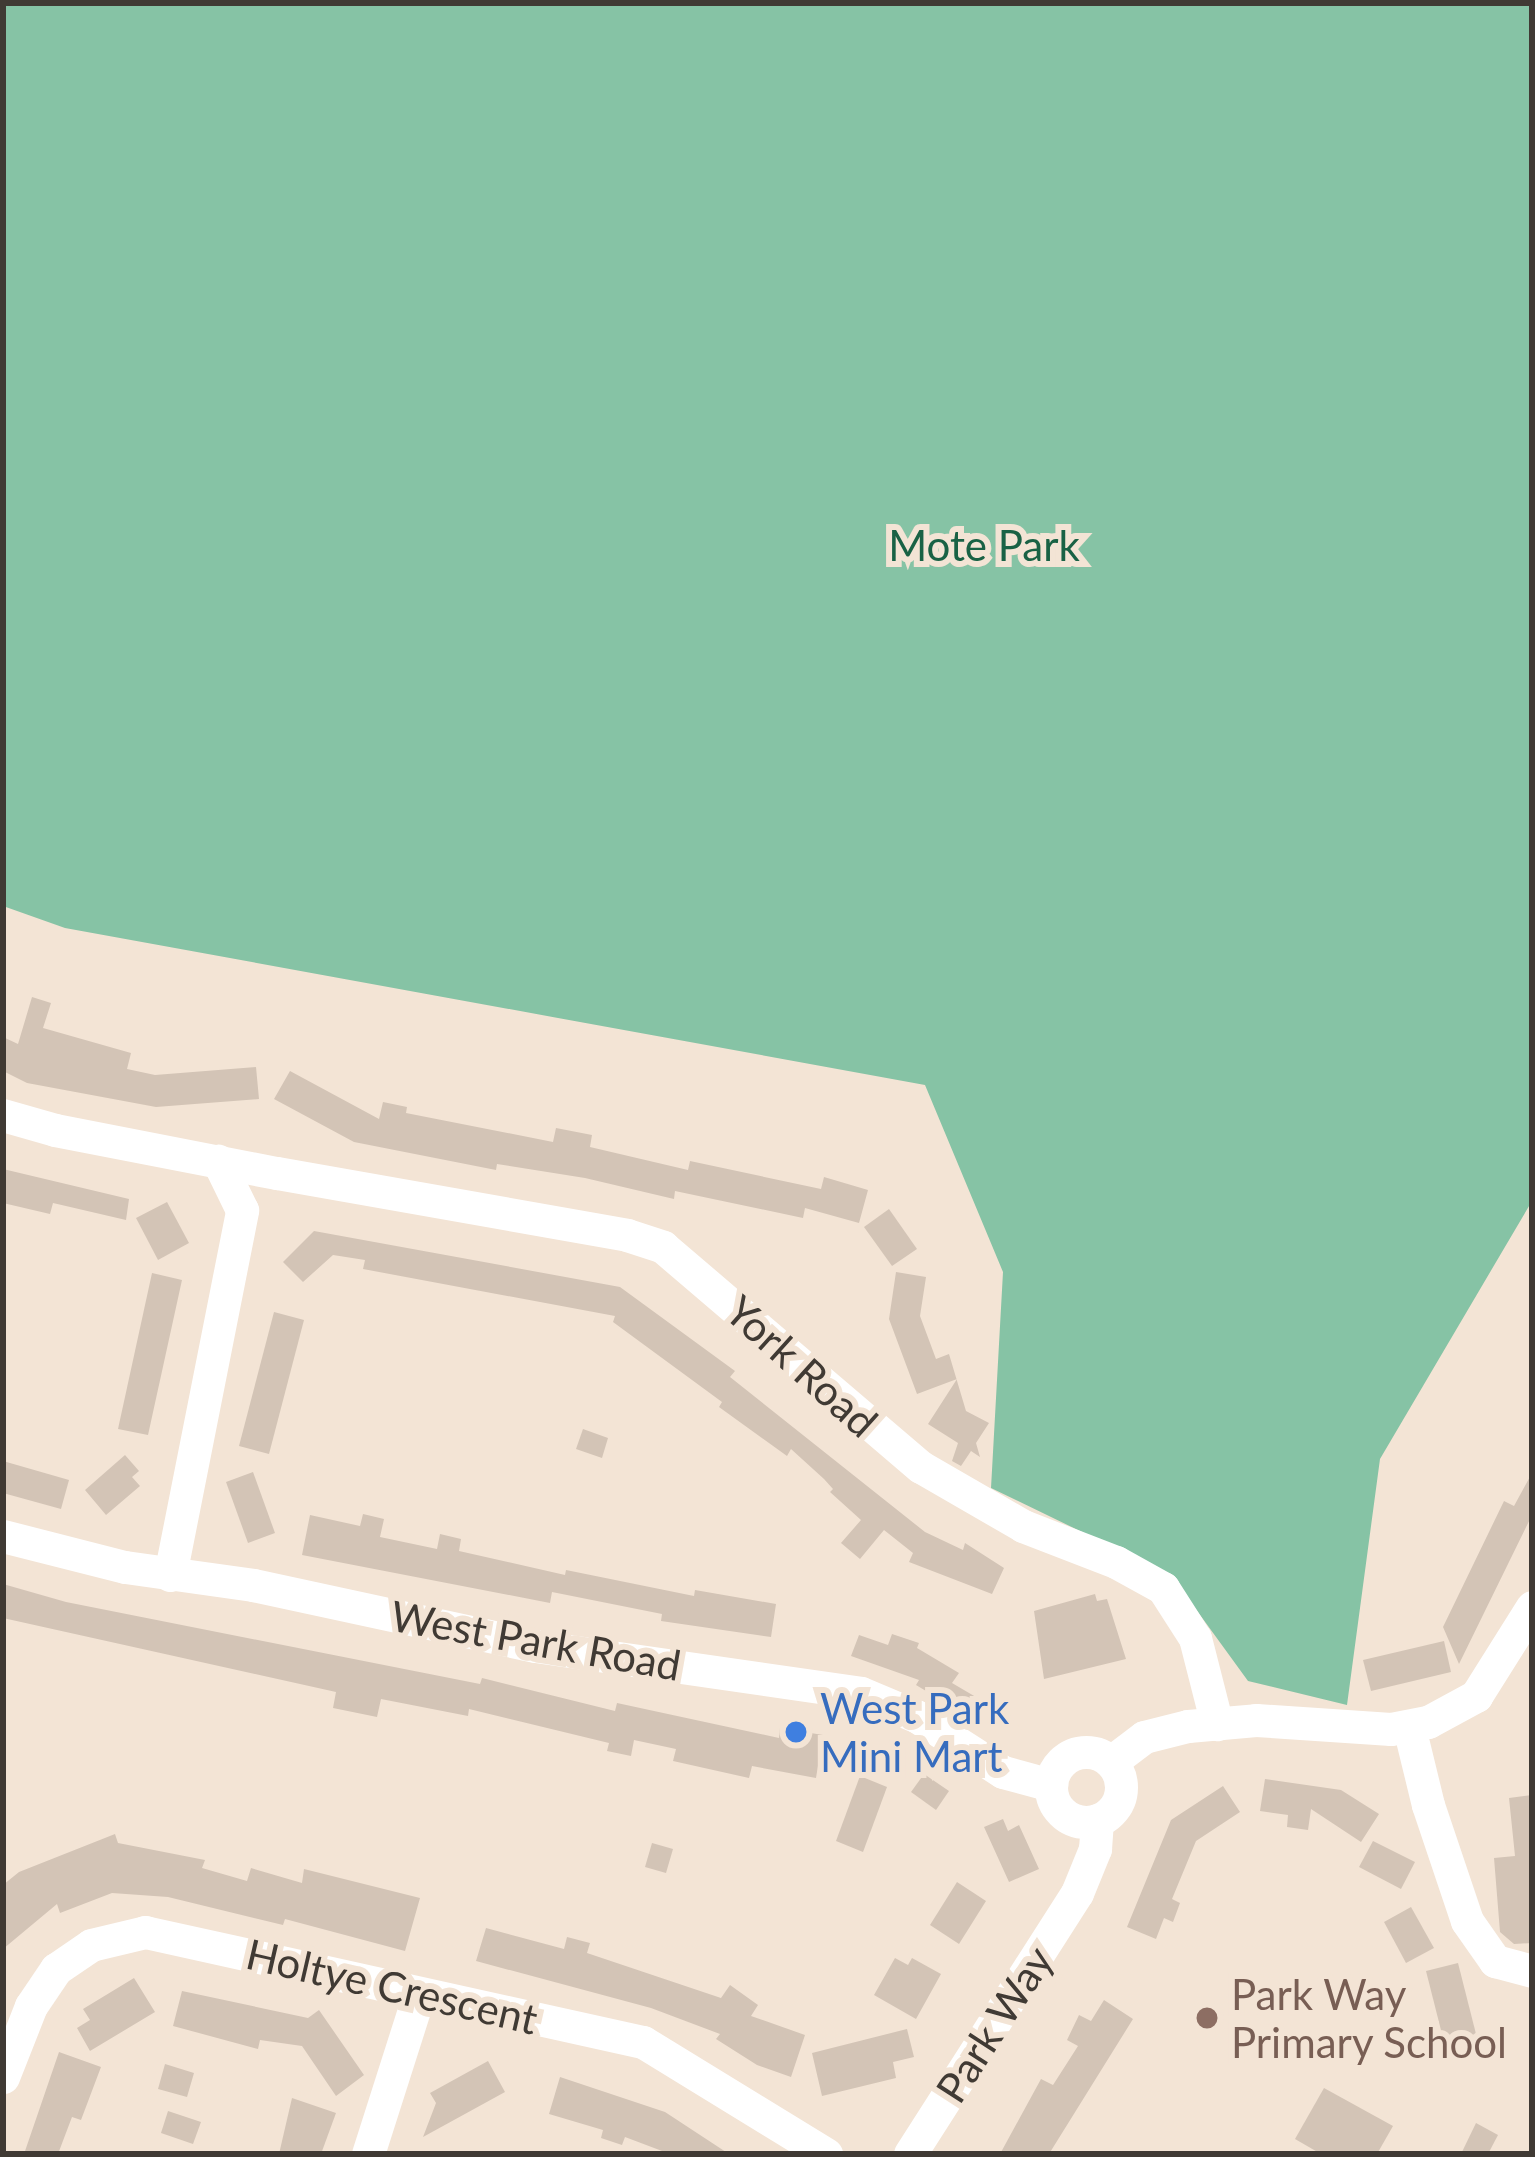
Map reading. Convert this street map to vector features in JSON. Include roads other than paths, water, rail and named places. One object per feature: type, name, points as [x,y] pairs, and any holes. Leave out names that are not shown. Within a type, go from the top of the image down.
[{"type":"street","name":"York Road","points":[[3,1115],[277,1173],[627,1234],[663,1247],[921,1467],[1023,1526],[1163,1588],[1182,1610],[1195,1638],[1217,1724]]},
{"type":"street","points":[[170,1575],[242,1210],[218,1161]]},
{"type":"street","points":[[242,1210],[270,1190],[277,1173]]},
{"type":"street","name":"West Park Road","points":[[3,1536],[170,1575],[253,1585],[535,1646],[861,1693],[916,1716],[1003,1772],[1051,1785]]},
{"type":"street","points":[[1111,1762],[1144,1738],[1217,1724],[1409,1727],[1460,1708],[1476,1696],[1532,1607]]},
{"type":"street","points":[[1409,1727],[1420,1781],[1466,1921],[1495,1961],[1529,1986]]},
{"type":"street","points":[[1094,1753],[1111,1762],[1121,1793],[1114,1808],[1097,1820],[1064,1814],[1051,1785],[1060,1763],[1074,1754],[1094,1753]]},
{"type":"street","name":"Park Way","points":[[910,2154],[1077,1893],[1095,1850],[1097,1820]]},
{"type":"street","name":"Holtye Crescent","points":[[3,2077],[32,2006],[56,1969],[91,1945],[125,1933],[160,1934],[644,2042],[826,2154]]},
{"type":"street","points":[[368,2154],[419,1994]]},
{"type":"place","name":"West Park Mini Mart","points":[[796,1732]]},
{"type":"place","name":"Park Way Primary School","points":[[1207,2018]]},
{"type":"park label","name":"Mote Park","points":[[984,545]]}]
